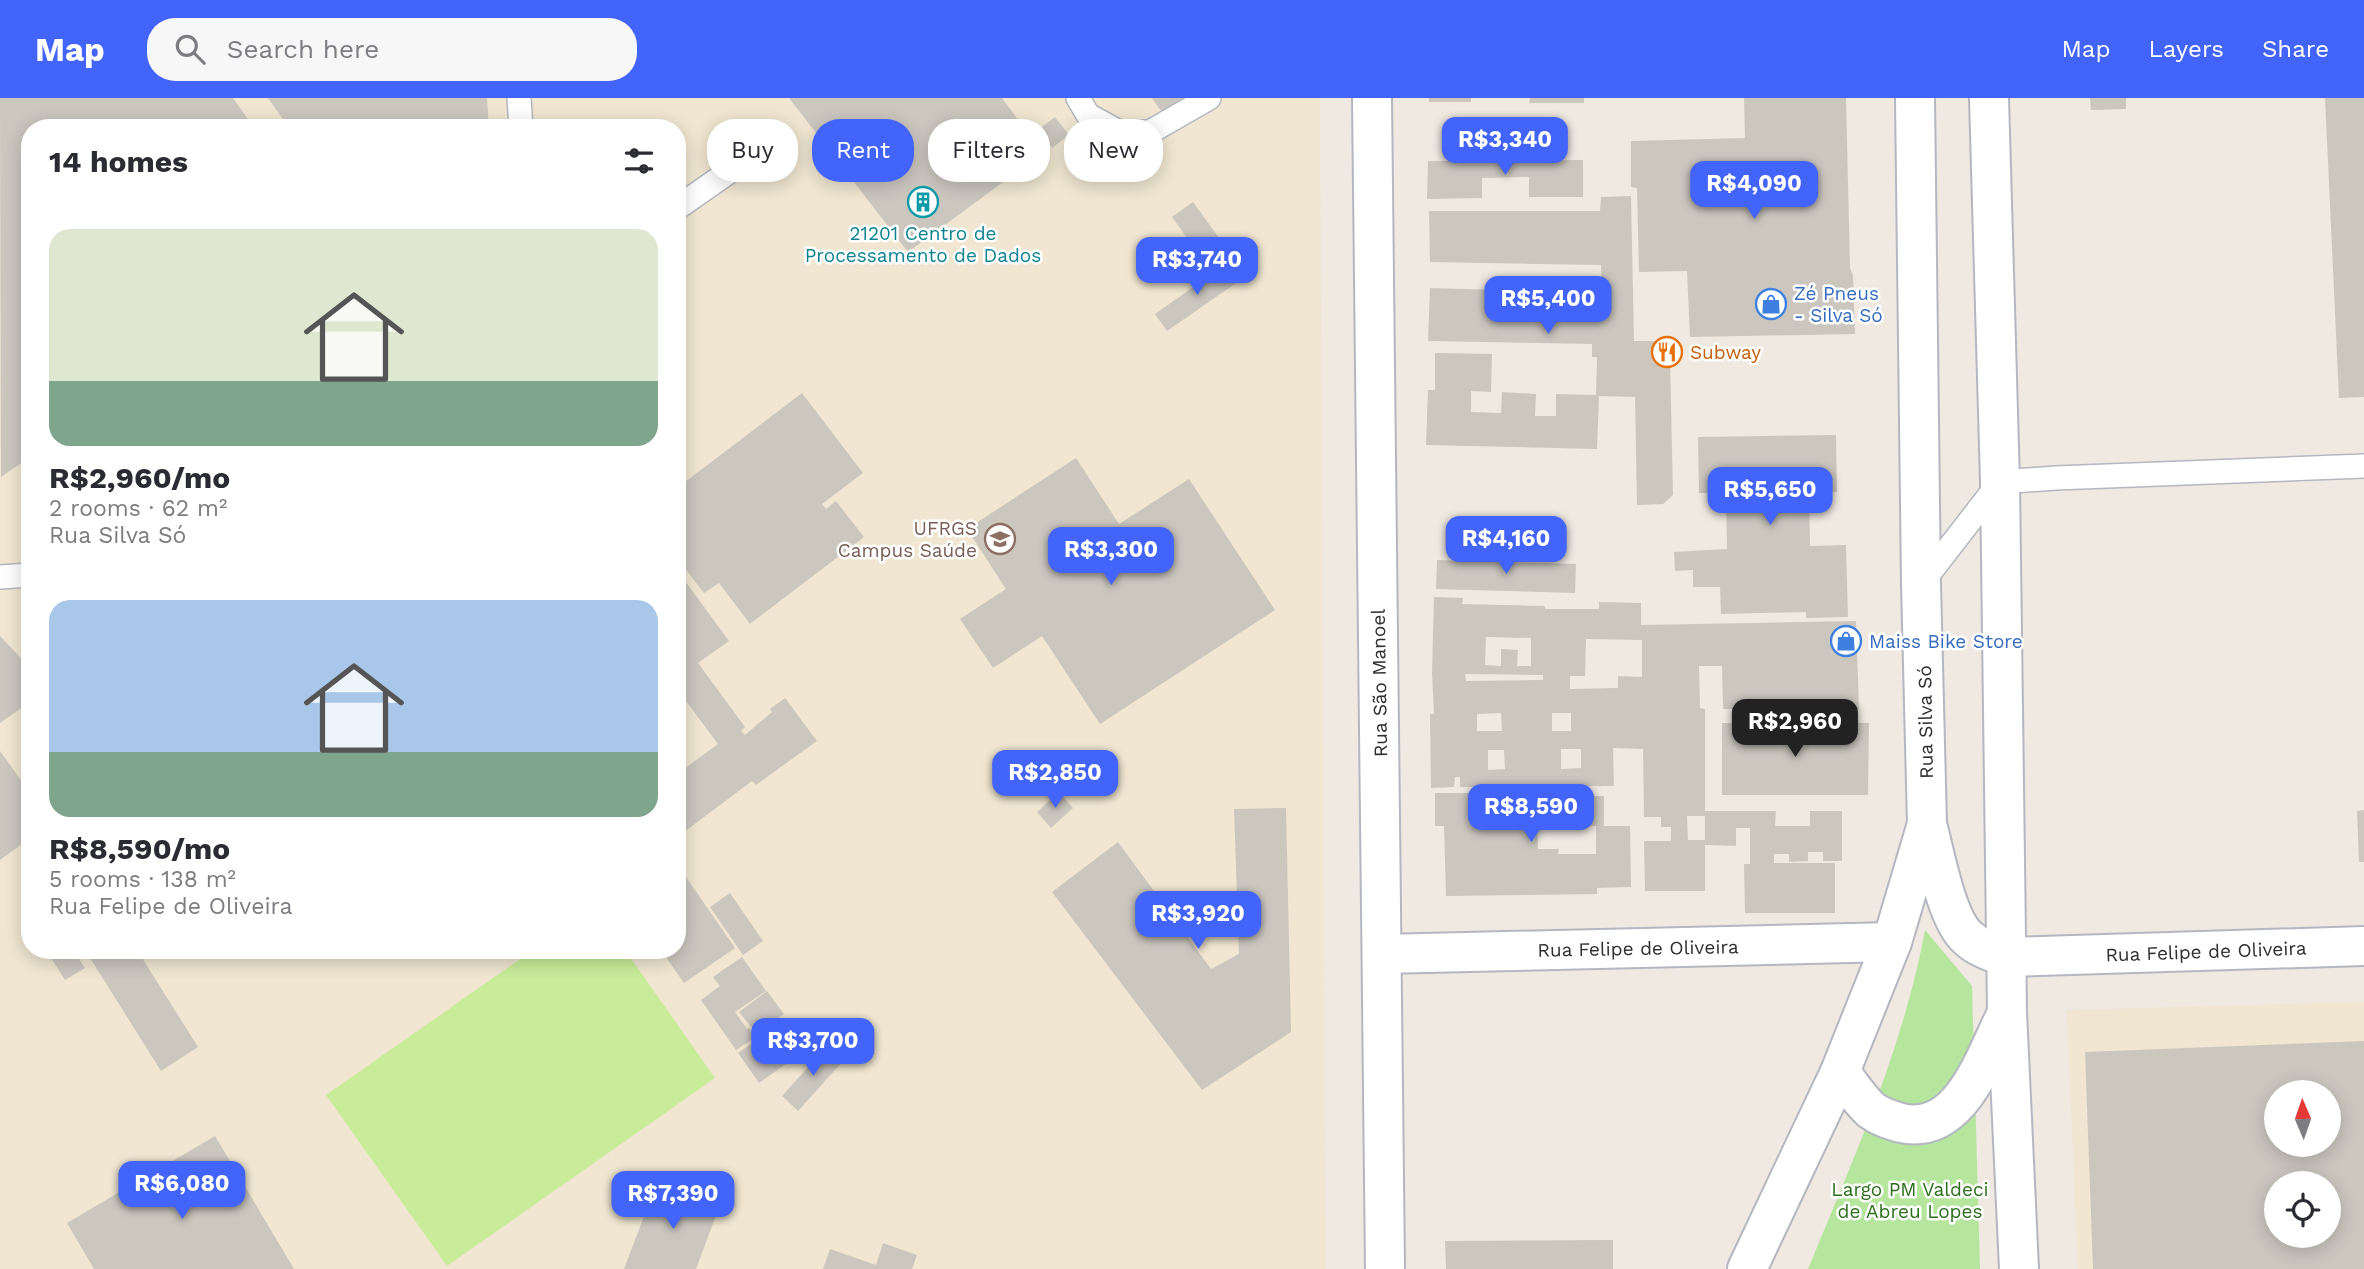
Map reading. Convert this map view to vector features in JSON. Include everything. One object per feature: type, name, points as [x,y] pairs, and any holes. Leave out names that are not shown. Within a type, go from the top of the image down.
[{"type":"main road","name":"Rua São Manoel","points":[[1372,98],[1385,1269]]},
{"type":"main road","name":"Rua Silva Só","points":[[1747,1269],[1840,1072],[1892,942],[1927,824],[1915,98]]},
{"type":"main road","points":[[1989,98],[2000,482],[2007,1012],[2019,1269]]},
{"type":"main road","points":[[1927,824],[1953,919],[1966,937],[1985,950],[2006,957]]},
{"type":"main road","name":"Rua Felipe de Oliveira","points":[[1383,954],[1892,942]]},
{"type":"main road","name":"Rua Felipe de Oliveira","points":[[2006,957],[2364,946]]},
{"type":"main road","points":[[1840,1072],[1871,1110],[1889,1120],[1909,1125],[1930,1122],[1948,1114],[1963,1099],[2007,1012]]},
{"type":"lane","points":[[519,98],[520,119]]},
{"type":"lane","points":[[1077,98],[1088,115],[1119,131],[1150,132],[1209,98]]},
{"type":"lane","points":[[686,202],[714,182]]},
{"type":"lane","points":[[1921,584],[2000,482],[2364,466]]},
{"type":"lane","points":[[0,577],[21,576]]},
{"type":"shaded area","name":"UFRGS Campus Saúde","points":[[0,98],[1320,98],[1325,1269],[0,1269]]},
{"type":"shaded area","points":[[2364,1002],[2364,1269],[2078,1269],[2067,1010]]},
{"type":"green space","name":"Largo PM Valdeci de Abreu Lopes","points":[[1925,930],[1972,986],[1980,1269],[1808,1269],[1891,1059],[1916,973]]},
{"type":"green space","points":[[520,959],[631,959],[715,1078],[447,1266],[326,1095]]},
{"type":"building","points":[[0,98],[233,98],[248,119],[21,119],[21,463],[1,477]]},
{"type":"building","points":[[268,98],[487,98],[488,119],[283,119]]},
{"type":"building","points":[[789,98],[1002,98],[1018,119],[928,119],[928,182],[1003,182],[908,252],[854,182],[914,182],[914,119],[812,119],[812,128]]},
{"type":"building","points":[[1152,98],[1188,98],[1164,115]]},
{"type":"building","points":[[1429,98],[1471,98],[1471,102],[1429,102]]},
{"type":"building","points":[[1530,98],[1584,98],[1584,103],[1529,103]]},
{"type":"building","points":[[1744,98],[1846,98],[1850,268],[1853,275],[1855,334],[1690,337],[1687,271],[1639,272],[1637,188],[1631,187],[1631,141],[1745,138]]},
{"type":"building","points":[[2090,98],[2126,98],[2126,109],[2091,110]]},
{"type":"building","points":[[2325,98],[2364,98],[2364,397],[2339,398]]},
{"type":"building","points":[[1055,117],[1064,129],[1064,139],[1052,148],[1050,145],[1050,121]]},
{"type":"building","points":[[1583,160],[1583,197],[1529,197],[1529,177],[1482,178],[1482,198],[1427,199],[1428,161]]},
{"type":"building","points":[[1631,196],[1634,341],[1658,341],[1659,358],[1670,359],[1673,495],[1663,504],[1637,505],[1635,397],[1599,396],[1597,449],[1426,445],[1428,390],[1435,390],[1435,353],[1492,354],[1491,392],[1471,391],[1471,412],[1501,413],[1502,392],[1536,394],[1535,416],[1556,416],[1556,394],[1596,395],[1597,357],[1592,357],[1592,344],[1428,341],[1430,288],[1602,293],[1601,265],[1430,262],[1429,211],[1600,211],[1601,197]]},
{"type":"building","points":[[1193,202],[1227,249],[1206,264],[1172,217]]},
{"type":"building","points":[[1226,264],[1239,281],[1167,331],[1155,314]]},
{"type":"building","points":[[802,393],[863,473],[822,504],[826,509],[836,501],[864,537],[750,624],[719,583],[704,593],[686,570],[686,481]]},
{"type":"building","points":[[1836,435],[1837,492],[1809,493],[1810,546],[1846,545],[1848,617],[1806,618],[1806,612],[1721,614],[1720,587],[1693,587],[1693,570],[1675,571],[1674,552],[1727,549],[1726,493],[1699,493],[1698,437]]},
{"type":"building","points":[[1076,458],[1119,524],[1189,479],[1275,610],[1100,724],[1042,636],[993,668],[960,619],[1006,589],[967,529]]},
{"type":"building","points":[[1437,560],[1576,564],[1575,593],[1436,589]]},
{"type":"building","points":[[686,582],[729,641],[698,663],[745,727],[741,731],[745,735],[772,712],[770,709],[785,698],[817,741],[756,785],[752,781],[686,830],[686,767],[718,744],[686,701]]},
{"type":"building","points":[[1434,597],[1463,598],[1462,604],[1545,606],[1545,609],[1599,609],[1599,602],[1641,603],[1641,625],[1856,621],[1859,709],[1723,709],[1722,666],[1699,666],[1700,708],[1705,709],[1705,811],[1776,811],[1775,826],[1810,826],[1810,811],[1842,811],[1842,861],[1823,861],[1823,852],[1808,852],[1808,861],[1789,862],[1789,854],[1774,854],[1774,863],[1835,863],[1835,913],[1745,913],[1744,864],[1750,864],[1750,828],[1736,828],[1736,846],[1705,845],[1705,891],[1645,891],[1644,841],[1671,841],[1671,827],[1661,827],[1661,817],[1644,817],[1643,749],[1613,748],[1614,786],[1460,787],[1460,777],[1455,777],[1454,787],[1431,788],[1430,714],[1434,714]],"holes":[[[1486,637],[1531,638],[1531,666],[1517,666],[1518,650],[1501,649],[1501,666],[1485,665]],[[1586,639],[1642,640],[1642,677],[1618,676],[1618,688],[1570,689],[1570,676],[1585,676]],[[1465,674],[1543,675],[1543,680],[1466,681]],[[1501,713],[1502,731],[1477,731],[1477,714]],[[1552,713],[1571,713],[1571,731],[1552,731]],[[1561,749],[1581,749],[1581,768],[1561,769]],[[1488,750],[1504,750],[1505,769],[1488,770]],[[1687,816],[1705,816],[1705,840],[1688,840]]]},
{"type":"building","points":[[0,636],[21,658],[21,708],[0,723]]},
{"type":"building","points":[[1722,723],[1869,723],[1868,795],[1722,795]]},
{"type":"building","points":[[0,751],[21,780],[21,845],[0,860]]},
{"type":"building","points":[[1059,792],[1073,808],[1051,828],[1037,812]]},
{"type":"building","points":[[1509,792],[1592,792],[1591,796],[1604,796],[1604,826],[1630,826],[1631,887],[1597,888],[1597,894],[1446,896],[1444,826],[1435,826],[1435,793],[1490,793],[1491,796],[1509,796]],"holes":[[[1532,822],[1585,822],[1586,826],[1596,826],[1596,854],[1558,854],[1559,849],[1538,849],[1537,826],[1532,826]]]},
{"type":"building","points":[[1286,808],[1291,1032],[1202,1090],[1052,892],[1118,842],[1211,969],[1239,954],[1234,809]]},
{"type":"building","points":[[2364,810],[2364,862],[2359,862],[2357,811]]},
{"type":"building","points":[[686,877],[735,948],[684,983],[667,959],[686,959]]},
{"type":"building","points":[[730,893],[763,941],[743,955],[710,907]]},
{"type":"building","points":[[742,957],[766,991],[735,1012],[756,1037],[736,1050],[701,1000],[720,986],[713,977]]},
{"type":"building","points":[[52,959],[79,959],[85,968],[65,980]]},
{"type":"building","points":[[91,959],[143,959],[198,1047],[161,1071]]},
{"type":"building","points":[[767,991],[784,1014],[756,1033],[739,1012]]},
{"type":"building","points":[[787,1019],[807,1049],[759,1083],[738,1053]]},
{"type":"building","points":[[2364,1041],[2364,1269],[2093,1269],[2085,1052]]},
{"type":"building","points":[[828,1045],[844,1060],[798,1111],[782,1096]]},
{"type":"building","points":[[215,1136],[294,1269],[94,1269],[67,1223]]},
{"type":"building","points":[[657,1182],[720,1205],[696,1269],[624,1269]]},
{"type":"building","points":[[1613,1240],[1613,1269],[1446,1269],[1445,1241]]},
{"type":"building","points":[[883,1243],[917,1255],[912,1269],[823,1269],[830,1249],[876,1265]]},
{"type":"place","name":"21201 Centro de Processamento de Dados","points":[[923,202]]},
{"type":"place","name":"Zé Pneus - Silva Só","points":[[1771,304]]},
{"type":"place","name":"Subway","points":[[1667,352]]},
{"type":"place","name":"UFRGS Campus Saúde","points":[[1000,539]]},
{"type":"place","name":"Maiss Bike Store","points":[[1846,641]]}]
